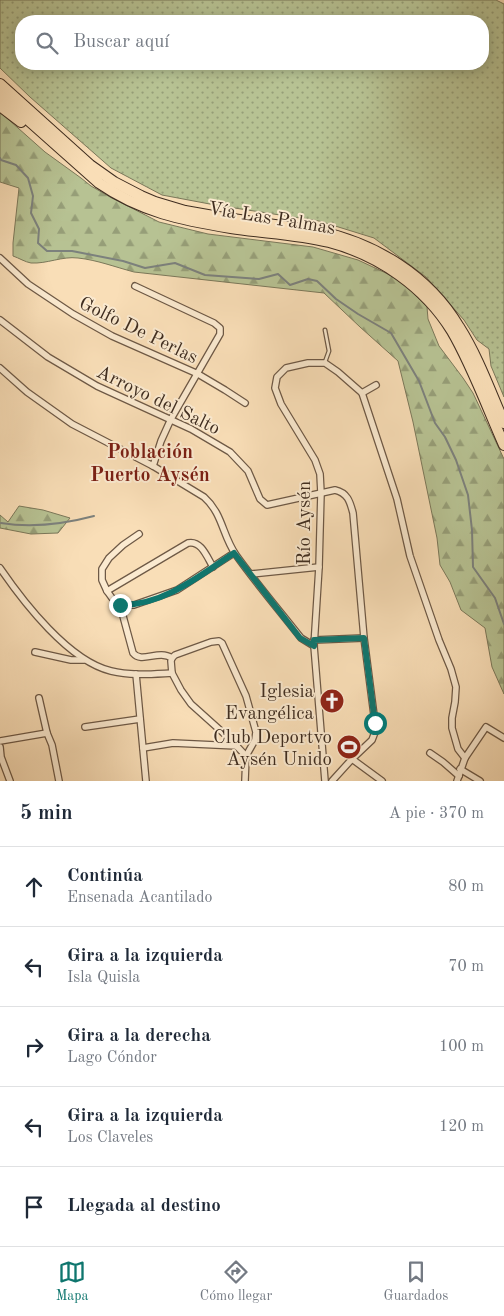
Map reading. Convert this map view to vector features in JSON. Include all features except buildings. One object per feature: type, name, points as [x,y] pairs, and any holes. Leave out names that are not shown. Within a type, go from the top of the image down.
[{"type":"highway","name":"Vía Las Palmas","points":[[0,84],[90,165],[114,182],[141,196],[155,202],[219,217],[330,233],[365,245],[389,257],[422,282],[442,302],[459,326],[479,356],[504,424]]},
{"type":"highway","name":"Vía Las Palmas","points":[[0,95],[92,177],[110,191],[143,207],[176,218],[200,223],[329,242],[354,251],[395,272],[427,299],[452,332],[504,445]]},
{"type":"highway","points":[[0,106],[64,152]]},
{"type":"street","name":"Golfo De Perlas","points":[[0,258],[28,284],[73,314],[112,336],[198,374],[245,403]]},
{"type":"street","points":[[136,286],[214,323],[220,328],[220,334],[171,419],[153,466]]},
{"type":"street","name":"Arroyo del Salto","points":[[0,320],[48,357],[97,386],[171,419],[230,452],[248,471],[260,499],[267,505],[320,493]]},
{"type":"street","name":"Río Aysén","points":[[324,363],[308,362],[286,368],[277,377],[275,388],[281,404],[315,460],[320,474],[319,567],[314,643],[325,781]]},
{"type":"street","points":[[324,363],[338,372],[362,393],[397,499],[410,556],[439,640],[452,669],[456,687],[452,728],[458,749],[465,758]]},
{"type":"street","points":[[0,368],[27,392],[72,424],[153,466],[211,503],[218,514],[234,553],[300,638],[314,643],[364,638]]},
{"type":"street","points":[[362,393],[376,386]]},
{"type":"street","points":[[320,493],[336,490],[342,492],[350,502],[353,513],[364,638],[375,723],[375,732],[372,740],[352,759],[336,780]]},
{"type":"street","points":[[140,534],[109,558],[102,569],[102,580],[112,598],[120,605],[133,653],[136,657],[141,658],[162,654],[172,658]]},
{"type":"street","points":[[107,591],[188,543],[198,544],[213,567]]},
{"type":"street","points":[[120,605],[134,605],[177,590],[234,553]]},
{"type":"street","points":[[251,574],[319,567]]},
{"type":"street","points":[[0,568],[49,629],[85,660],[111,671],[136,674],[172,673]]},
{"type":"street","points":[[245,781],[246,756],[255,740],[256,732],[246,696],[222,643],[219,641],[211,642],[175,655],[170,661],[172,673],[181,690],[191,704],[246,756]]},
{"type":"street","points":[[35,652],[71,660],[85,660]]},
{"type":"street","points":[[136,674],[146,781]]},
{"type":"street","points":[[39,698],[47,734],[52,745],[59,781]]},
{"type":"street","points":[[85,726],[140,719]]},
{"type":"street","points":[[459,775],[465,758],[486,727],[504,738]]},
{"type":"street","points":[[0,741],[47,734]]},
{"type":"street","points":[[143,748],[173,743],[239,748]]},
{"type":"street","points":[[0,747],[1,758],[10,781]]},
{"type":"street","points":[[430,753],[459,775],[480,781]]},
{"type":"street","points":[[352,759],[382,781]]},
{"type":"lane","points":[[324,363],[329,351],[325,330]]},
{"type":"green space","points":[[0,0],[496,0],[504,4],[504,397],[491,366],[489,349],[477,340],[464,320],[426,277],[374,238],[319,221],[162,195],[111,168],[0,68]]},
{"type":"green space","points":[[0,112],[45,152],[91,186],[159,222],[208,234],[313,247],[358,260],[390,275],[405,285],[427,307],[428,319],[439,346],[473,393],[504,459],[504,694],[492,667],[485,628],[461,610],[450,582],[440,565],[437,538],[413,422],[398,361],[324,293],[134,272],[78,258],[31,263],[13,256],[19,188],[0,182]]},
{"type":"green space","points":[[19,506],[43,510],[70,518],[58,533],[31,534],[0,528],[0,515],[8,522]]},
{"type":"waterway","points":[[0,158],[16,165],[28,178],[33,196],[31,213],[39,229],[38,243],[47,251],[72,251],[123,261],[145,268],[175,263],[205,275],[259,279],[278,274],[290,285],[308,279],[317,281],[336,299],[391,333],[419,381],[435,423],[445,437],[456,460],[468,495],[472,530],[473,567],[495,598],[504,624]]},
{"type":"waterway","points":[[1,523],[24,525],[48,524],[94,516]]},
{"type":"place","name":"Iglesia Evangélica","points":[[332,701]]},
{"type":"place","name":"Club Deportvo Aysén Unido","points":[[349,747]]},
{"type":"district","name":"Población Puerto Aysén","points":[[150,462]]},
{"type":"route","points":[[120,605],[134,605],[177,590],[234,553],[300,638],[314,646],[314,640],[364,638],[375,723]]}]
